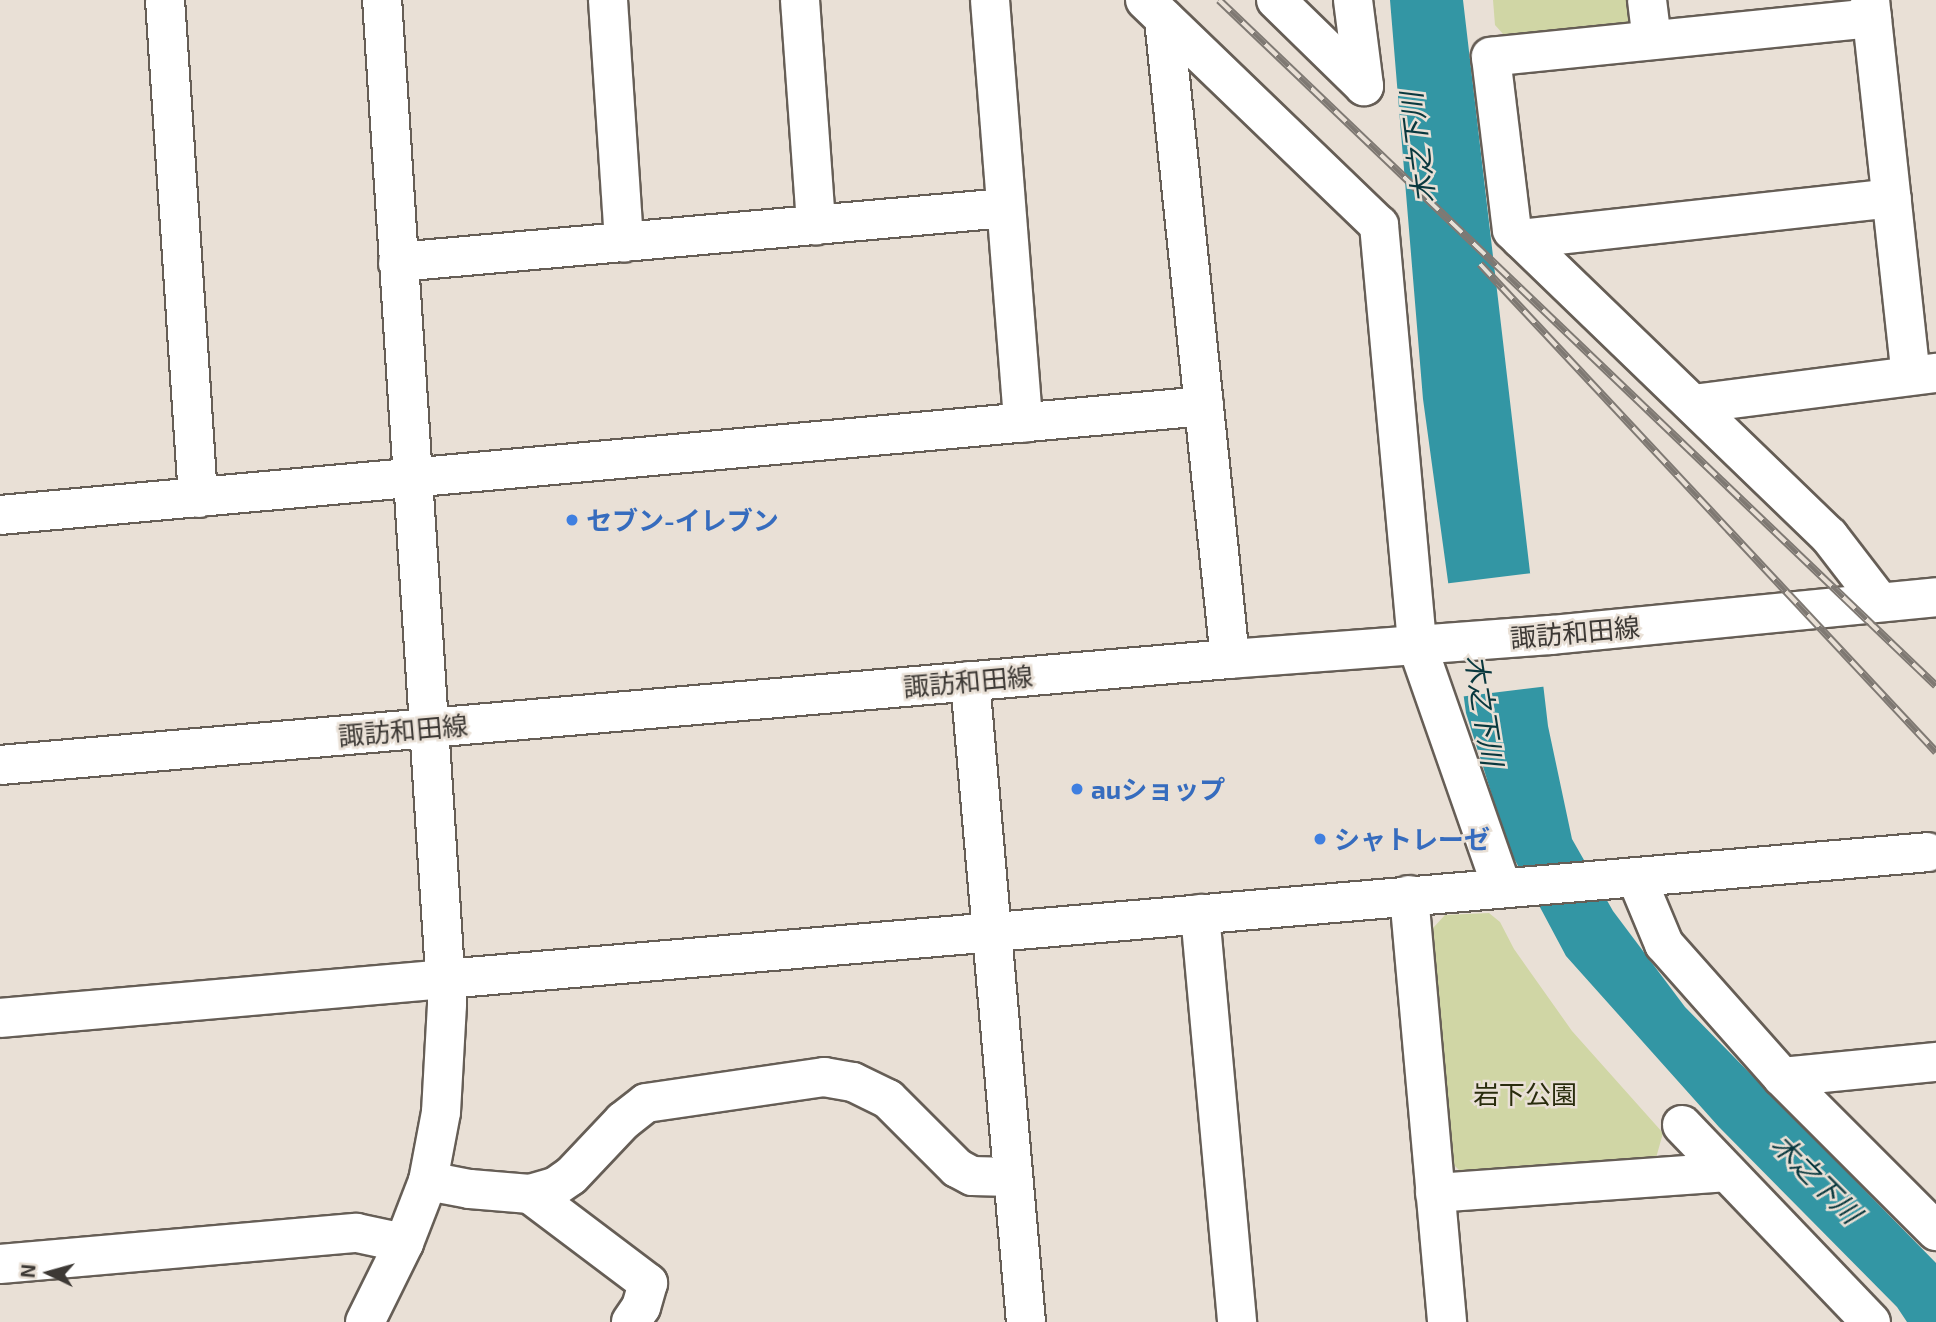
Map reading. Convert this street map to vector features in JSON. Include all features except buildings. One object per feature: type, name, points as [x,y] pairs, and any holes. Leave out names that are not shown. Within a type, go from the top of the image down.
[{"type":"street","points":[[165,0],[198,498]]},
{"type":"street","points":[[365,1322],[404,1243],[428,1181],[442,1112],[447,1004],[382,0]]},
{"type":"street","points":[[608,0],[624,242]]},
{"type":"street","points":[[800,0],[816,225]]},
{"type":"street","points":[[990,0],[1023,424]]},
{"type":"street","points":[[1276,0],[1364,86],[1353,0]]},
{"type":"street","points":[[1647,0],[1652,40]]},
{"type":"street","points":[[1155,9],[1204,406],[1230,659]]},
{"type":"street","points":[[1155,9],[1379,225],[1428,644],[1511,887]]},
{"type":"street","points":[[1693,404],[1924,374],[1892,198],[1871,9],[1652,40],[1491,57],[1512,230],[1829,536],[1879,601]]},
{"type":"street","points":[[1521,239],[1892,198]]},
{"type":"street","points":[[398,262],[1006,208]]},
{"type":"street","points":[[0,515],[412,480],[1204,406]]},
{"type":"street","name":"諏訪和田線","points":[[0,765],[1230,659],[1551,635],[1936,597]]},
{"type":"street","points":[[970,681],[1026,1322]]},
{"type":"street","points":[[0,1017],[1932,852]]},
{"type":"street","points":[[1627,878],[1664,944],[1782,1077],[1936,1231]]},
{"type":"street","points":[[1409,895],[1447,1322]]},
{"type":"street","points":[[1200,914],[1237,1322]]},
{"type":"street","points":[[1782,1077],[1936,1062]]},
{"type":"street","points":[[428,1181],[470,1189],[530,1194],[555,1188],[571,1176],[623,1121],[646,1103],[824,1077],[853,1082],[888,1099],[957,1168],[972,1176],[1012,1177]]},
{"type":"street","points":[[1682,1125],[1871,1322]]},
{"type":"street","points":[[1435,1193],[1726,1171]]},
{"type":"street","points":[[530,1194],[648,1283],[642,1307],[631,1322]]},
{"type":"street","points":[[0,1264],[357,1233],[404,1243]]},
{"type":"green space","points":[[1493,0],[1629,0],[1632,23],[1623,34],[1511,43],[1495,25]]},
{"type":"green space","name":"岩下公園","points":[[1489,913],[1500,922],[1514,949],[1572,1031],[1663,1133],[1656,1158],[1464,1175],[1453,1164],[1433,928],[1445,915]]},
{"type":"water","name":"木之下川","points":[[1390,0],[1463,0],[1548,726],[1572,839],[1613,911],[1685,1007],[1936,1263],[1936,1322],[1907,1322],[1897,1307],[1719,1127],[1566,956],[1509,849],[1466,713],[1423,399]]},
{"type":"pier","points":[[1533,573],[1547,686],[1459,697],[1445,584]]},
{"type":"railway","points":[[1219,0],[1936,686]]},
{"type":"railway","points":[[1480,264],[1936,752]]},
{"type":"place","name":"セブン-イレブン","points":[[572,520]]},
{"type":"place","name":"auショップ","points":[[1077,789]]},
{"type":"place","name":"シャトレーゼ","points":[[1320,839]]}]
